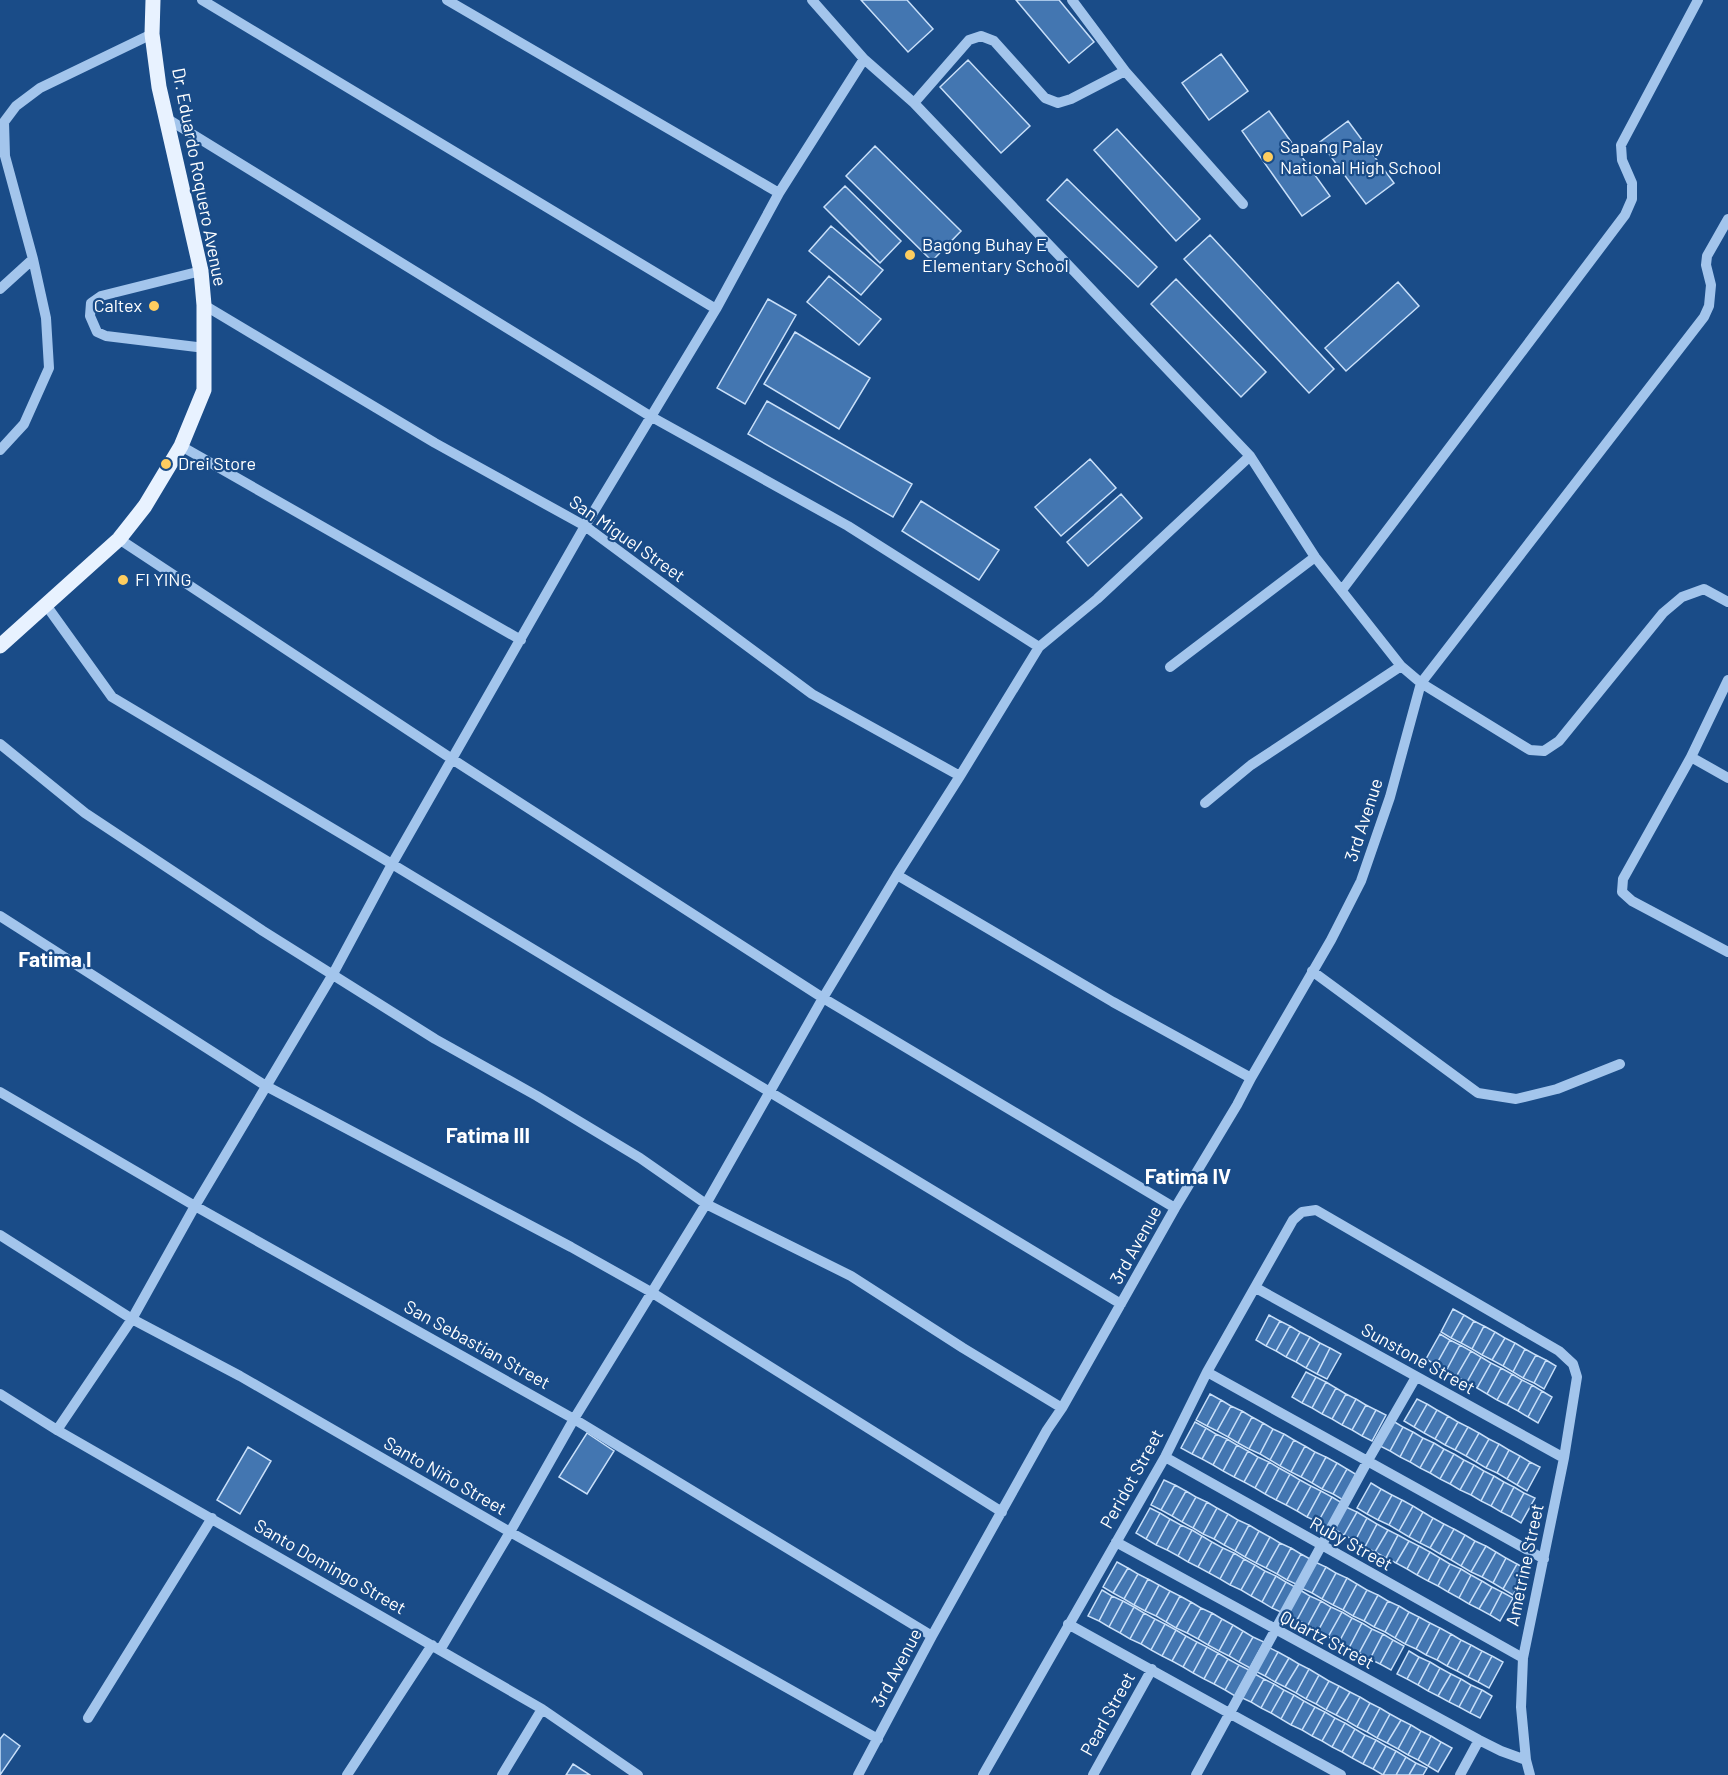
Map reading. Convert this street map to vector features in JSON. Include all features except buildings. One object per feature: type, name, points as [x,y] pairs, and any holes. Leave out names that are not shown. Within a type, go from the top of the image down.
[{"type":"main road","name":"Dr. Eduardo Roquero Avenue","points":[[0,646],[119,540],[145,506],[181,446],[204,390],[204,305],[201,271],[159,87],[152,34],[153,0]]},
{"type":"street","points":[[202,0],[716,309]]},
{"type":"street","points":[[447,0],[779,193]]},
{"type":"street","points":[[812,0],[864,59],[914,103],[1250,456],[1315,557],[1401,666],[1421,683],[1530,750],[1544,752],[1559,741],[1663,613],[1682,597],[1704,589],[1728,602]]},
{"type":"street","points":[[1072,0],[1125,71],[1243,204]]},
{"type":"street","points":[[1342,590],[1625,215],[1632,199],[1632,183],[1622,160],[1621,145],[1698,0]]},
{"type":"street","points":[[0,450],[24,424],[49,368],[46,318],[33,259],[5,156],[4,122],[16,106],[40,88],[152,34]]},
{"type":"street","points":[[914,103],[969,40],[981,36],[994,41],[1045,98],[1058,103],[1071,99],[1125,71]]},
{"type":"street","points":[[57,1430],[132,1319],[195,1206],[333,974],[392,864],[585,526],[716,309],[779,193],[864,59]]},
{"type":"street","points":[[166,118],[650,416],[848,526],[1039,647]]},
{"type":"street","points":[[1421,683],[1704,316],[1709,306],[1711,285],[1706,265],[1707,256],[1728,219]]},
{"type":"street","points":[[0,289],[33,259]]},
{"type":"street","points":[[201,271],[100,296],[91,303],[90,316],[97,332],[106,336],[205,348]]},
{"type":"street","name":"San Miguel Street","points":[[204,305],[435,443],[585,526],[812,694],[960,776]]},
{"type":"street","points":[[181,446],[521,640]]},
{"type":"street","points":[[347,1775],[436,1647],[510,1532],[574,1419],[706,1204],[823,998],[1039,647],[1096,599],[1250,456]]},
{"type":"street","points":[[119,540],[452,759],[823,998],[1175,1208]]},
{"type":"street","points":[[1170,667],[1315,557]]},
{"type":"street","points":[[46,605],[112,697],[1121,1304]]},
{"type":"street","points":[[1205,803],[1251,765],[1401,666]]},
{"type":"street","points":[[1728,680],[1691,757],[1623,879],[1622,892],[1632,901],[1728,952]]},
{"type":"street","name":"3rd Avenue","points":[[858,1775],[932,1636],[1047,1430],[1062,1408],[1331,940],[1361,881],[1390,797],[1421,683]]},
{"type":"street","points":[[0,744],[85,813],[263,931],[435,1039],[537,1096],[640,1158],[706,1204],[851,1276],[1062,1408]]},
{"type":"street","points":[[1691,757],[1728,778]]},
{"type":"street","points":[[897,875],[1113,1002],[1251,1078]]},
{"type":"street","points":[[0,916],[266,1086],[571,1247],[651,1292],[1002,1512]]},
{"type":"street","points":[[1312,971],[1478,1093],[1516,1099],[1557,1089],[1620,1064]]},
{"type":"street","name":"San Sebastian Street","points":[[0,1092],[195,1206],[574,1419],[932,1636]]},
{"type":"street","name":"Peridot Street","points":[[983,1775],[1165,1457],[1207,1372],[1293,1220],[1302,1212],[1316,1210],[1559,1351],[1574,1364]]},
{"type":"street","name":"Santo Niño Street","points":[[0,1235],[132,1319],[240,1376],[510,1532],[878,1739]]},
{"type":"street","name":"Sunstone Street","points":[[1256,1288],[1564,1458]]},
{"type":"street","name":"Ametrine Street","points":[[1530,1775],[1526,1760],[1521,1707],[1523,1658],[1564,1458],[1577,1377],[1574,1364]]},
{"type":"street","points":[[1207,1372],[1544,1559]]},
{"type":"street","points":[[1196,1775],[1416,1377]]},
{"type":"street","name":"Santo Domingo Street","points":[[0,1394],[57,1430],[542,1709],[638,1775]]},
{"type":"street","name":"Ruby Street","points":[[1165,1457],[1523,1658]]},
{"type":"street","points":[[88,1718],[212,1518]]},
{"type":"street","name":"Quartz Street","points":[[1116,1542],[1479,1740],[1526,1760]]},
{"type":"street","points":[[1068,1624],[1341,1775]]},
{"type":"street","name":"Pearl Street","points":[[1093,1775],[1152,1669]]},
{"type":"street","points":[[502,1775],[542,1709]]},
{"type":"street","points":[[1460,1775],[1479,1740]]},
{"type":"place","name":"Sapang Palay National High School","points":[[1268,157]]},
{"type":"place","name":"Bagong Buhay E Elementary School","points":[[910,255]]},
{"type":"place","name":"Caltex","points":[[154,306]]},
{"type":"place","name":"Drei Store","points":[[166,464]]},
{"type":"place","name":"FI YING","points":[[123,580]]},
{"type":"district","name":"Fatima I","points":[[55,960]]},
{"type":"district","name":"Fatima III","points":[[488,1136]]},
{"type":"district","name":"Fatima IV","points":[[1188,1177]]}]
